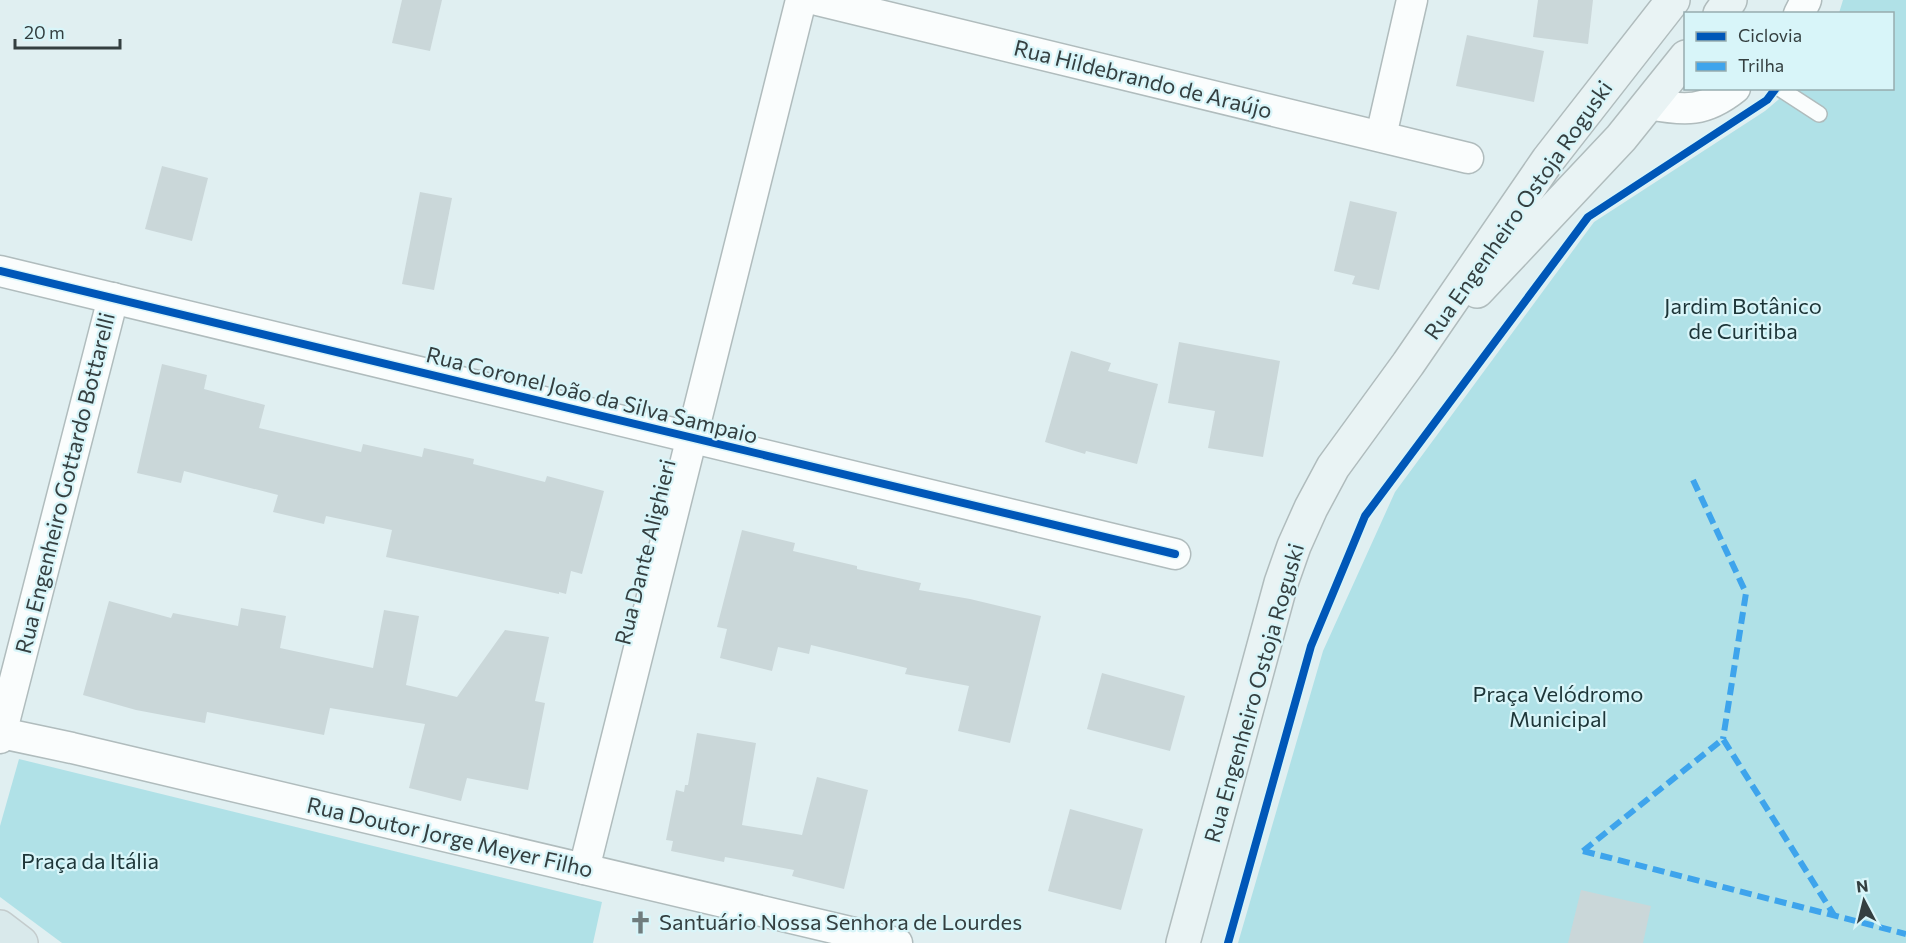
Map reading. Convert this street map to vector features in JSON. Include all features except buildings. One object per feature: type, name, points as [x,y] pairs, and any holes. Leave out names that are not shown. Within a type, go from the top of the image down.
[{"type":"main road","name":"Rua Engenheiro Ostoja Roguski","points":[[1183,943],[1278,594],[1294,546],[1311,508],[1333,467],[1408,364],[1548,160],[1673,0]]},
{"type":"main road","points":[[1636,47],[1634,69],[1638,88],[1649,104]]},
{"type":"main road","name":"Rua Engenheiro Ostoja Roguski","points":[[1408,364],[1599,163],[1684,60]]},
{"type":"main road","points":[[0,927],[21,943]]},
{"type":"street","name":"Rua Dante Alighieri","points":[[584,869],[801,0]]},
{"type":"street","name":"Rua Hildebrando de Araújo","points":[[818,0],[1468,158]]},
{"type":"street","points":[[1381,136],[1412,0]]},
{"type":"street","points":[[1649,104],[1678,110],[1701,107],[1724,97],[1733,90]]},
{"type":"street","name":"Rua Coronel João da Silva Sampaio","points":[[0,271],[1175,554]]},
{"type":"street","name":"Rua Engenheiro Gottardo Bottarelli","points":[[1,736],[113,298]]},
{"type":"street","name":"Rua Doutor Jorge Meyer Filho","points":[[1,736],[72,748],[897,943]]},
{"type":"lane","points":[[1782,90],[1819,114]]},
{"type":"green space","name":"Praça Velódromo Municipal","points":[[1843,0],[1906,0],[1906,943],[1238,943],[1323,651],[1395,492],[1594,222],[1765,111],[1790,90],[1894,90],[1894,12],[1839,12]]},
{"type":"green space","name":"Praça da Itália","points":[[19,759],[602,902],[593,943],[62,943],[0,897],[0,826]]},
{"type":"marked path","points":[[1693,480],[1746,593],[1723,739]]},
{"type":"marked path","points":[[1583,851],[1723,739],[1834,915]]},
{"type":"marked path","points":[[1583,851],[1906,934]]},
{"type":"cycle path","points":[[1228,943],[1311,646],[1365,516],[1588,217],[1767,100],[1774,90]]},
{"type":"cycle path","points":[[0,271],[1175,554]]},
{"type":"place","name":"Santuário Nossa Senhora de Lourdes","points":[[641,922]]},
{"type":"park label","name":"Jardim Botânico de Curitiba","points":[[1743,318]]}]
